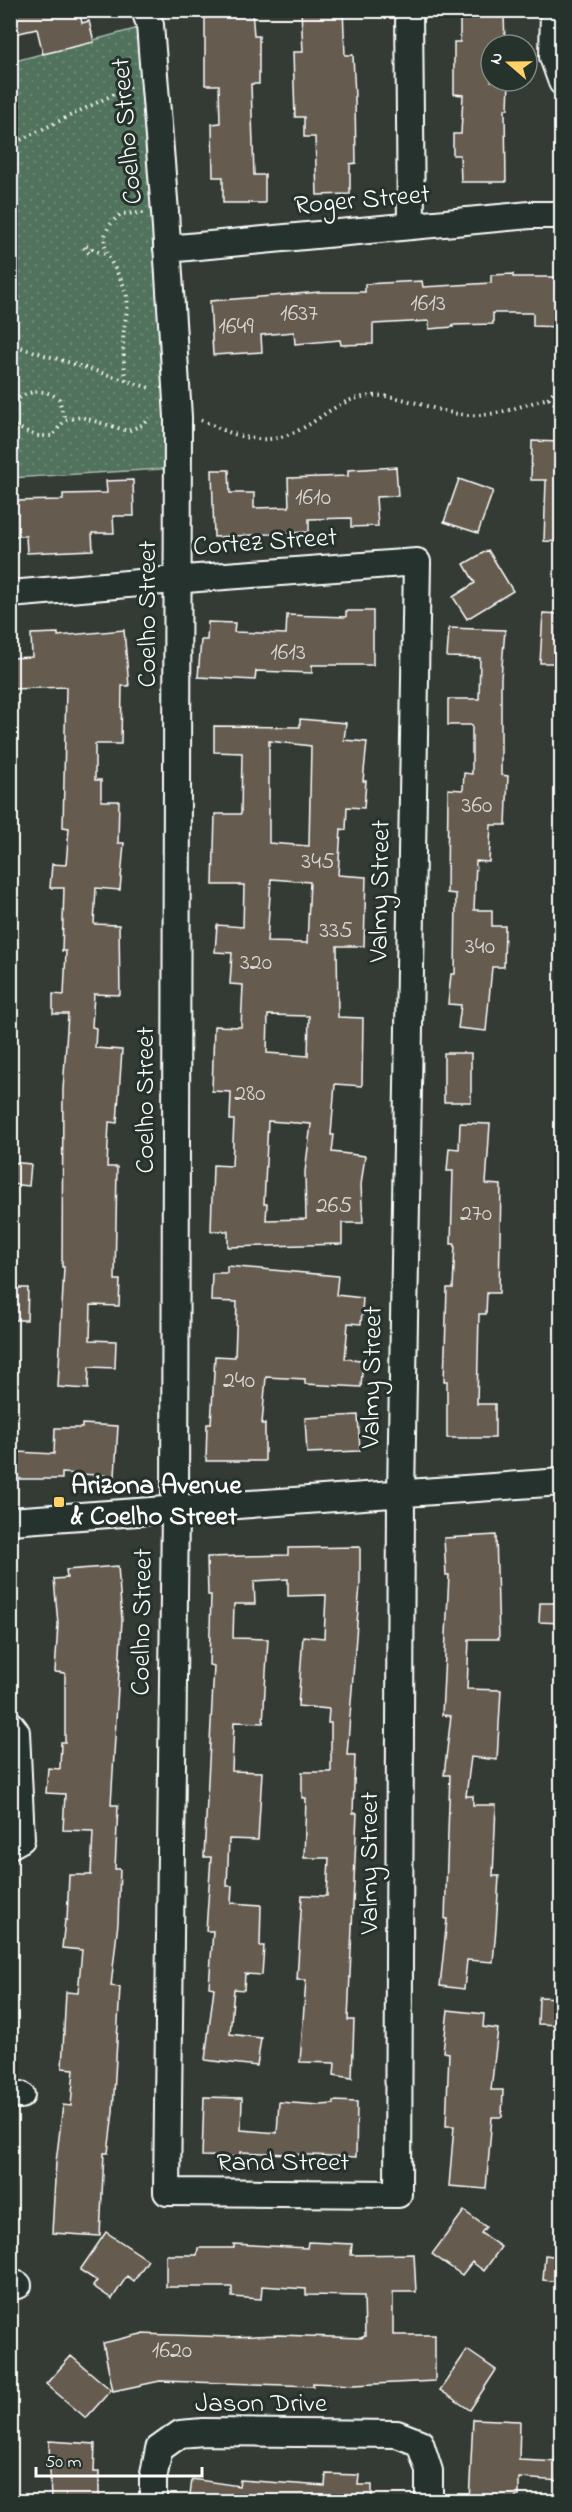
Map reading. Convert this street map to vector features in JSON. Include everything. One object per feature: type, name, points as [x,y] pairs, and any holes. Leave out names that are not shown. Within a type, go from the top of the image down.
[{"type":"street","name":"Coelho Street","points":[[145,10],[150,25],[178,417],[175,1510],[166,2192]]},
{"type":"street","points":[[409,10],[411,226]]},
{"type":"street","points":[[554,10],[553,57],[561,82]]},
{"type":"street","name":"Roger Street","points":[[167,249],[530,215],[561,215]]},
{"type":"street","name":"Cortez Street","points":[[10,594],[417,562]]},
{"type":"street","name":"Valmy Street","points":[[399,2194],[401,1495],[417,562]]},
{"type":"street","points":[[10,1521],[561,1482]]},
{"type":"street","points":[[10,1724],[16,1732],[21,1839],[10,1845]]},
{"type":"street","name":"Rand Street","points":[[166,2192],[399,2194]]},
{"type":"street","name":"Jason Drive","points":[[153,2502],[153,2479],[159,2449],[180,2434],[203,2432],[397,2434],[420,2443],[429,2471],[429,2502]]},
{"type":"path","points":[[10,145],[129,87],[154,80]]},
{"type":"path","points":[[126,380],[123,338],[128,297],[106,254],[108,229],[113,221],[122,214],[148,213]]},
{"type":"path","points":[[92,248],[106,254]]},
{"type":"path","points":[[10,344],[150,388]]},
{"type":"path","points":[[195,417],[227,432],[260,441],[300,430],[337,405],[370,396],[401,398],[458,414],[482,416],[504,413],[548,398],[561,382]]},
{"type":"path","points":[[10,406],[25,394],[44,391],[59,399],[65,420]]},
{"type":"path","points":[[548,398],[561,409]]},
{"type":"path","points":[[10,424],[36,436],[52,436],[65,420],[81,417],[128,431],[144,424],[150,418]]},
{"type":"green space","points":[[150,25],[178,468],[11,478],[11,62]]},
{"type":"building","points":[[10,10],[79,10],[82,23],[89,21],[94,42],[43,54],[37,29],[10,35]]},
{"type":"building","points":[[205,10],[252,10],[254,36],[259,36],[259,84],[251,84],[254,175],[265,175],[265,203],[223,203],[223,177],[213,177],[212,124],[220,123],[219,85],[205,85]]},
{"type":"building","points":[[301,10],[343,10],[345,55],[353,55],[355,97],[356,163],[350,164],[350,194],[317,195],[315,137],[304,137],[304,117],[295,117],[293,52],[303,52]]},
{"type":"building","points":[[504,14],[505,33],[479,33],[479,93],[509,93],[508,109],[505,109],[506,182],[461,182],[460,155],[453,155],[453,134],[461,134],[463,95],[454,94],[454,42],[460,42],[460,15]]},
{"type":"building","points":[[513,274],[513,277],[561,277],[561,327],[533,326],[533,313],[493,313],[493,324],[453,325],[453,327],[429,329],[429,321],[373,324],[373,344],[341,345],[340,340],[295,344],[294,332],[261,335],[262,352],[213,355],[210,301],[320,292],[365,292],[365,284],[422,281],[423,287],[491,283],[491,275]]},
{"type":"building","points":[[532,441],[561,442],[561,542],[544,541],[546,480],[531,480]]},
{"type":"building","points":[[396,467],[398,496],[376,497],[378,526],[351,527],[351,518],[309,519],[309,532],[214,537],[212,470],[229,470],[230,493],[254,493],[254,508],[289,507],[288,478],[348,476],[348,470]]},
{"type":"building","points":[[459,479],[493,491],[478,533],[444,522]]},
{"type":"building","points":[[133,480],[134,516],[113,516],[114,533],[92,533],[93,550],[27,553],[26,536],[10,536],[10,501],[63,500],[63,494],[107,493],[106,481]]},
{"type":"building","points":[[488,550],[513,591],[467,619],[453,597],[475,583],[464,564]]},
{"type":"building","points":[[346,611],[373,611],[373,665],[312,665],[312,673],[256,671],[255,680],[198,677],[201,640],[207,640],[208,622],[235,623],[234,632],[286,634],[287,615],[346,617]]},
{"type":"building","points":[[543,613],[561,614],[561,663],[540,663]]},
{"type":"building","points":[[449,628],[505,630],[501,678],[501,775],[508,776],[506,825],[491,825],[489,862],[476,861],[474,910],[492,910],[492,926],[505,926],[504,967],[492,967],[486,1031],[458,1028],[461,1005],[448,1004],[451,974],[455,974],[456,894],[447,893],[448,789],[463,790],[464,773],[472,774],[472,725],[448,725],[448,699],[479,699],[480,658],[447,657]]},
{"type":"building","points":[[124,630],[129,686],[122,686],[121,744],[95,744],[95,780],[101,780],[101,801],[119,801],[118,843],[124,843],[120,890],[96,888],[94,924],[119,925],[120,995],[94,994],[92,1027],[96,1028],[95,1048],[122,1050],[117,1123],[109,1122],[107,1167],[117,1167],[115,1280],[120,1280],[119,1306],[91,1305],[90,1340],[116,1341],[115,1368],[89,1367],[88,1389],[58,1387],[64,1267],[62,1267],[63,1090],[68,1014],[53,1014],[53,994],[64,995],[66,951],[62,951],[64,888],[50,888],[52,864],[66,865],[69,828],[63,827],[66,687],[12,689],[10,658],[32,657],[31,634],[58,633],[58,636]]},
{"type":"building","points":[[300,719],[346,723],[344,740],[367,742],[363,781],[366,781],[364,808],[347,807],[346,830],[341,829],[338,875],[366,877],[364,946],[337,946],[338,1017],[363,1018],[362,1086],[335,1084],[331,1135],[334,1135],[332,1152],[365,1156],[361,1185],[363,1223],[342,1223],[342,1244],[228,1247],[228,1231],[211,1231],[213,1165],[232,1166],[234,1120],[230,1120],[231,1092],[212,1091],[214,1026],[241,1027],[243,985],[230,984],[232,953],[215,952],[217,925],[243,927],[244,885],[213,885],[215,814],[241,814],[242,753],[214,752],[214,726],[300,727]],"holes":[[[269,741],[311,746],[309,846],[269,843]],[[271,879],[310,882],[307,943],[267,942]],[[268,1015],[309,1016],[308,1056],[267,1053]],[[268,1121],[311,1124],[305,1172],[306,1219],[266,1220],[267,1204],[264,1204]]]},
{"type":"building","points":[[444,1053],[471,1053],[471,1102],[444,1102]]},
{"type":"building","points":[[460,1123],[490,1124],[486,1184],[501,1185],[499,1293],[487,1293],[486,1314],[479,1314],[477,1404],[495,1404],[495,1438],[447,1438],[447,1381],[444,1381],[447,1288],[453,1288],[455,1244],[451,1244],[453,1171],[447,1171],[449,1148],[459,1149]]},
{"type":"building","points":[[10,1162],[31,1164],[29,1186],[10,1184]]},
{"type":"building","points":[[227,1266],[338,1276],[336,1295],[363,1298],[361,1324],[348,1323],[345,1359],[363,1360],[361,1387],[305,1384],[305,1379],[266,1377],[262,1424],[265,1424],[265,1461],[206,1461],[207,1424],[211,1424],[215,1356],[235,1357],[237,1302],[211,1301],[212,1273],[227,1273]]},
{"type":"building","points":[[10,1288],[28,1288],[27,1320],[10,1320]]},
{"type":"building","points":[[358,1415],[360,1451],[307,1453],[305,1418]]},
{"type":"building","points":[[82,1424],[118,1426],[115,1476],[62,1473],[62,1479],[18,1479],[18,1452],[54,1454],[55,1428],[82,1428]]},
{"type":"building","points":[[496,1535],[499,1639],[469,1639],[467,1689],[501,1690],[497,1760],[471,1757],[466,1796],[473,1796],[473,1805],[496,1805],[493,1876],[499,1876],[496,1928],[493,1962],[467,1960],[464,1989],[440,1986],[447,1919],[445,1919],[450,1775],[444,1775],[451,1716],[442,1715],[449,1575],[446,1575],[444,1538]]},
{"type":"building","points":[[360,1547],[360,1584],[347,1755],[355,1755],[353,1813],[357,1813],[348,2020],[354,2020],[352,2078],[334,2075],[335,2063],[300,2062],[306,1980],[297,1980],[302,1895],[327,1896],[329,1858],[304,1858],[306,1798],[302,1798],[302,1772],[331,1772],[331,1723],[328,1723],[329,1709],[298,1706],[303,1636],[324,1638],[326,1595],[288,1596],[288,1579],[254,1581],[255,1604],[234,1604],[233,1638],[268,1639],[263,1723],[234,1722],[232,1771],[262,1772],[258,1840],[229,1839],[227,1886],[232,1886],[231,1903],[261,1905],[260,1946],[264,1946],[262,1975],[245,1974],[244,1990],[234,1989],[230,2034],[261,2038],[257,2066],[205,2060],[214,1988],[209,1987],[213,1931],[206,1931],[211,1857],[204,1857],[214,1666],[209,1665],[211,1595],[208,1595],[207,1557],[288,1555],[288,1548]]},
{"type":"building","points":[[118,1566],[122,1620],[111,1805],[118,1805],[115,1869],[120,1869],[118,1923],[111,1986],[120,1987],[113,2112],[108,2153],[104,2153],[100,2236],[52,2233],[56,2162],[63,2105],[71,2106],[74,2069],[62,2068],[66,1992],[78,1993],[82,1950],[62,1948],[65,1920],[67,1920],[69,1875],[91,1875],[93,1831],[63,1830],[65,1794],[46,1793],[48,1768],[60,1769],[61,1742],[65,1742],[65,1673],[55,1672],[58,1624],[54,1579],[67,1578],[66,1570]]},
{"type":"building","points":[[540,1603],[561,1603],[561,1623],[539,1622]]},
{"type":"building","points":[[539,1997],[561,1998],[561,2025],[538,2024]]},
{"type":"building","points":[[448,2010],[484,2014],[483,2027],[498,2029],[491,2090],[503,2090],[502,2117],[492,2117],[486,2189],[449,2186],[454,2126],[446,2126],[449,2053],[443,2052]]},
{"type":"building","points":[[204,2097],[242,2098],[241,2130],[277,2133],[279,2102],[320,2105],[334,2104],[334,2101],[357,2102],[356,2157],[240,2152],[240,2157],[202,2156]]},
{"type":"building","points":[[464,2211],[486,2227],[481,2233],[501,2247],[484,2271],[472,2262],[462,2275],[432,2254]]},
{"type":"building","points":[[106,2232],[148,2260],[134,2281],[127,2276],[112,2299],[93,2286],[97,2281],[80,2270]]},
{"type":"building","points":[[308,2242],[352,2244],[351,2255],[414,2254],[416,2292],[393,2292],[393,2335],[435,2335],[435,2381],[354,2385],[313,2383],[313,2386],[160,2381],[113,2391],[103,2343],[141,2334],[230,2337],[279,2335],[361,2338],[365,2336],[364,2296],[306,2295],[306,2289],[262,2286],[261,2299],[232,2297],[232,2287],[166,2287],[166,2255],[197,2255],[198,2248],[234,2248],[234,2244],[307,2248]]},
{"type":"building","points":[[545,2255],[561,2257],[561,2282],[543,2280]]},
{"type":"building","points":[[467,2350],[496,2370],[470,2410],[440,2390]]},
{"type":"building","points":[[71,2356],[111,2390],[86,2418],[46,2384]]},
{"type":"building","points":[[473,2419],[520,2421],[519,2460],[561,2462],[561,2481],[519,2478],[519,2496],[516,2496],[515,2502],[469,2502]]},
{"type":"building","points":[[49,2441],[95,2444],[94,2472],[99,2472],[99,2502],[51,2502]]},
{"type":"building","points":[[326,2474],[359,2475],[358,2485],[372,2485],[372,2502],[189,2502],[192,2479],[239,2486],[240,2480],[325,2486]]},
{"type":"place","name":"Arizona Avenue & Coelho Street","points":[[59,1502]]}]
